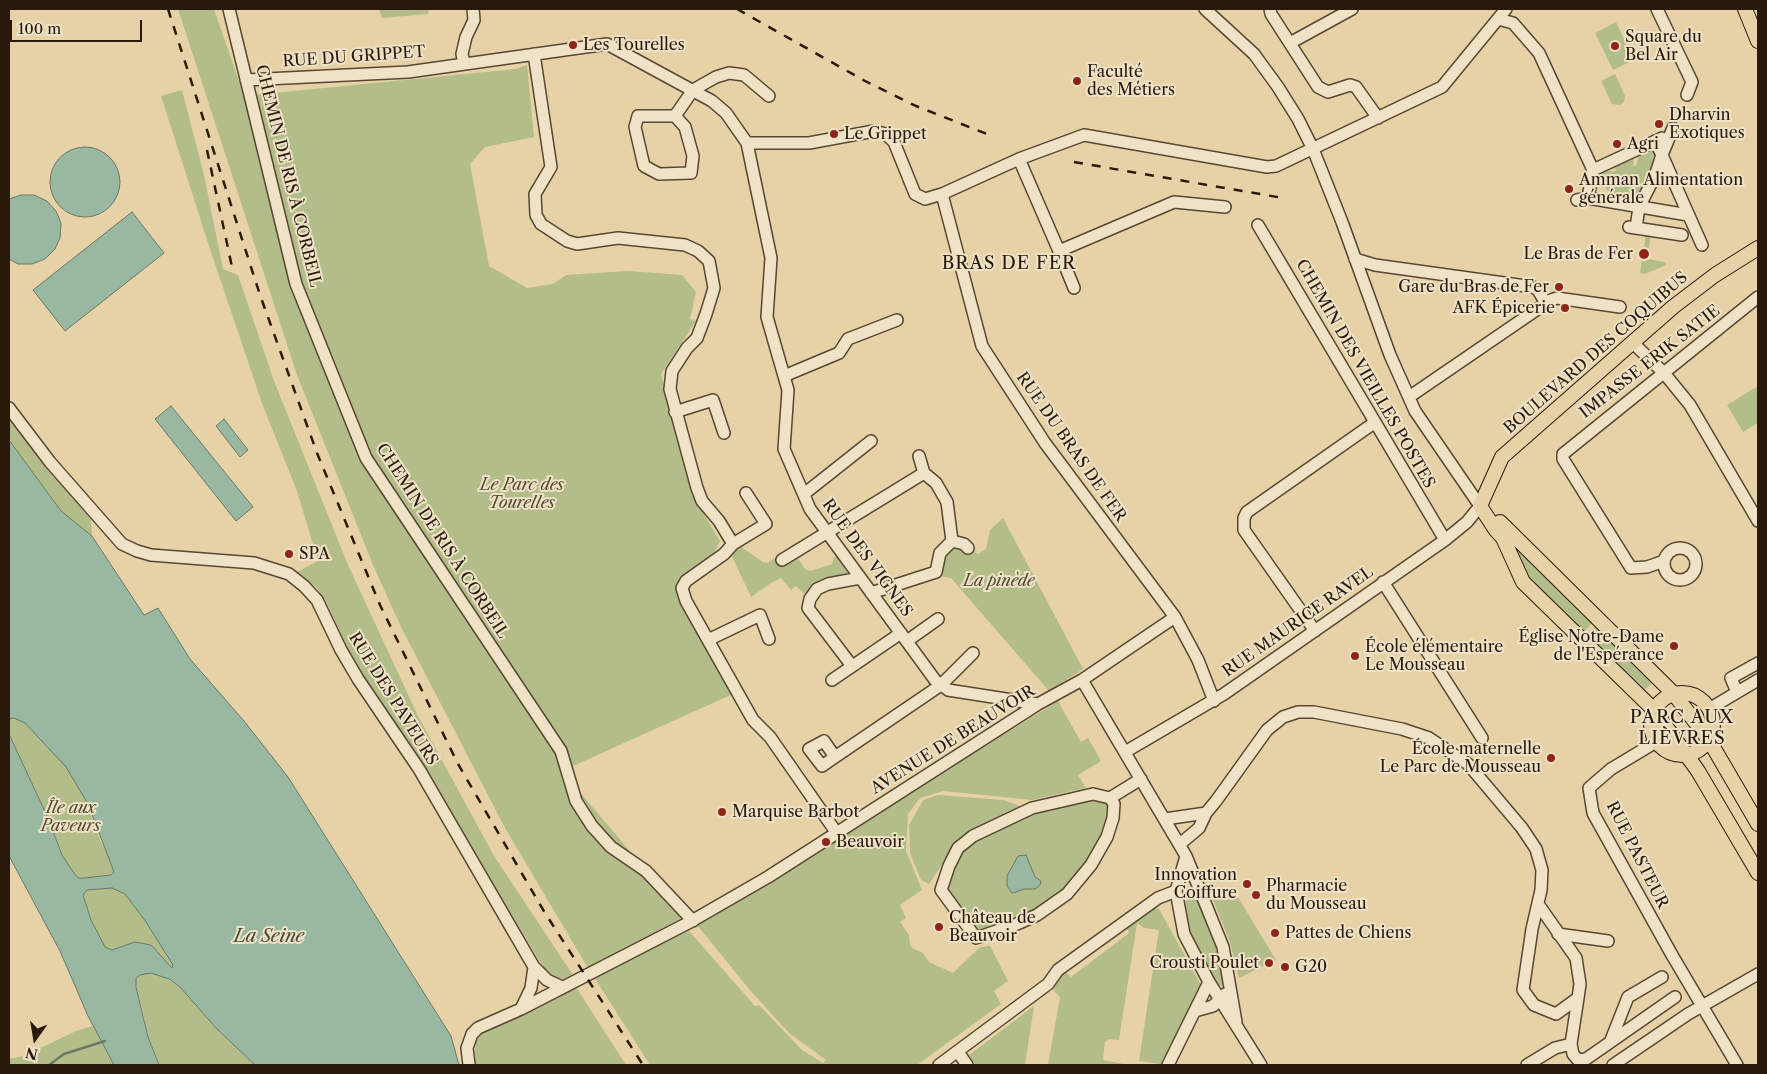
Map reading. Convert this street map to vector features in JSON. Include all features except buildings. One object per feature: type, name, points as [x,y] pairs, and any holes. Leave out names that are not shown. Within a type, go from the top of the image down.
[{"type":"main road","points":[[1745,9],[1758,41]]},
{"type":"main road","points":[[1755,9],[1758,15]]},
{"type":"main road","name":"BOULEVARD DES COQUIBUS","points":[[1480,506],[1502,457],[1632,342],[1715,275],[1758,248]]},
{"type":"main road","points":[[1480,506],[1644,662],[1674,694],[1709,740],[1758,824]]},
{"type":"main road","points":[[1480,506],[1503,538],[1523,582],[1654,710],[1687,755],[1758,874]]},
{"type":"main road","points":[[1674,694],[1690,694],[1701,700],[1709,709],[1713,722],[1709,740],[1703,747],[1687,755],[1675,755],[1664,750],[1656,742],[1651,732],[1650,721],[1659,702],[1674,694]]},
{"type":"street","name":"CHEMIN DE RIS À CORBEIL","points":[[229,9],[296,284],[366,458],[561,751],[576,801],[592,826],[611,847],[646,871],[693,921]]},
{"type":"street","points":[[464,63],[462,54],[466,37],[474,20],[473,9]]},
{"type":"street","points":[[1205,9],[1262,65],[1288,103],[1313,149],[1390,355],[1415,411],[1480,506]]},
{"type":"street","points":[[1270,9],[1270,14],[1318,87],[1328,92],[1350,85],[1356,87],[1378,118]]},
{"type":"street","points":[[1290,42],[1352,9]]},
{"type":"street","points":[[748,143],[809,143],[874,131],[886,134],[894,142],[915,194],[926,199],[942,194],[1019,159],[1084,134],[1267,167],[1276,166],[1442,87],[1506,9]]},
{"type":"street","points":[[1657,9],[1692,82],[1687,95]]},
{"type":"street","points":[[1498,18],[1513,22],[1539,53],[1593,170],[1583,199],[1683,214]]},
{"type":"street","name":"RUE DU GRIPPET","points":[[246,80],[408,72],[607,44],[712,101],[726,113],[748,143]]},
{"type":"street","points":[[534,54],[551,167],[534,194],[536,215],[541,224],[555,236],[567,242],[577,244],[618,238],[685,245],[698,251],[710,260],[714,288],[697,338],[687,348],[672,371],[670,390],[702,500],[719,521],[732,544]]},
{"type":"street","points":[[675,116],[693,90],[716,77],[736,74],[744,75],[769,96]]},
{"type":"street","points":[[638,116],[675,116],[685,127],[693,156],[691,173],[659,174],[644,166],[635,127],[638,116]]},
{"type":"street","points":[[1593,170],[1672,132],[1655,176],[1639,207],[1632,228],[1676,235],[1683,214]]},
{"type":"street","points":[[1655,141],[1662,155],[1683,214],[1702,244]]},
{"type":"street","name":"RUE DES VIGNES","points":[[748,143],[771,258],[767,317],[788,390],[784,449],[810,509],[934,680],[948,690],[1038,704]]},
{"type":"street","points":[[1019,159],[1074,288]]},
{"type":"street","name":"RUE DU BRAS DE FER","points":[[942,194],[982,346],[1045,443],[1175,617],[1198,660],[1214,701]]},
{"type":"street","points":[[1059,251],[1174,202],[1224,207]]},
{"type":"street","name":"CHEMIN DES VIEILLES POSTES","points":[[1258,224],[1374,423],[1445,540]]},
{"type":"street","points":[[1355,259],[1374,265],[1533,288],[1538,290],[1545,302]]},
{"type":"street","name":"IMPASSE ERIK SATIE","points":[[1664,561],[1646,567],[1631,568],[1563,460],[1563,454],[1758,297]]},
{"type":"street","points":[[1409,397],[1542,306],[1545,302],[1557,298],[1620,307]]},
{"type":"street","points":[[784,376],[839,353],[848,340],[897,320]]},
{"type":"street","points":[[1632,342],[1664,373],[1690,405],[1758,521]]},
{"type":"street","points":[[675,412],[713,400],[724,433]]},
{"type":"street","name":"RUE DES PAVEURS","points":[[9,408],[50,462],[122,544],[136,552],[151,555],[254,563],[290,574],[304,586],[317,600],[341,650],[358,679],[419,769],[534,967],[547,980],[562,988]]},
{"type":"street","points":[[1315,631],[1244,530],[1244,518],[1247,512],[1374,423]]},
{"type":"street","points":[[804,494],[871,441]]},
{"type":"street","points":[[919,456],[924,474],[936,482],[947,502],[952,542]]},
{"type":"street","points":[[782,560],[924,474]]},
{"type":"street","points":[[746,493],[766,524],[732,544],[717,559],[695,573],[686,581],[682,588],[686,601],[753,720],[770,737],[836,832]]},
{"type":"street","name":"RUE MAURICE RAVEL","points":[[1125,752],[1214,701],[1445,540],[1467,522],[1480,506]]},
{"type":"street","points":[[952,542],[964,544],[968,548]]},
{"type":"street","points":[[871,592],[936,572],[940,553],[952,542]]},
{"type":"street","points":[[852,666],[808,608],[810,599],[817,589],[828,584],[860,578]]},
{"type":"street","points":[[1383,582],[1482,738]]},
{"type":"street","points":[[708,640],[760,615],[770,639]]},
{"type":"street","name":"AVENUE DE BEAUVOIR","points":[[469,1065],[467,1057],[469,1040],[478,1028],[521,1009],[693,921],[768,878],[836,832],[1038,704],[1082,680],[1175,617]]},
{"type":"street","name":"RUE DES VIGNES","points":[[904,637],[938,619]]},
{"type":"street","points":[[832,680],[852,666],[904,637]]},
{"type":"street","points":[[835,757],[941,685],[973,653]]},
{"type":"street","points":[[1737,692],[1731,678],[1758,663]]},
{"type":"street","points":[[1082,680],[1186,856],[1223,947],[1236,1022]]},
{"type":"street","points":[[1709,709],[1758,680]]},
{"type":"street","points":[[1180,844],[1199,828],[1206,813],[1216,802],[1267,730],[1283,717],[1298,712],[1314,712],[1402,729],[1429,738],[1468,764],[1522,828],[1536,848],[1542,870],[1523,990],[1534,1005],[1556,1014],[1578,998]]},
{"type":"street","name":"RUE PASTEUR","points":[[1656,742],[1611,769],[1589,788],[1593,813],[1702,1005]]},
{"type":"street","points":[[1110,798],[1114,804],[1113,818],[1107,837],[1091,865],[1067,894],[1024,921],[976,938],[941,890],[958,848],[973,836],[1032,808],[1093,794],[1110,798],[1141,779]]},
{"type":"street","points":[[1165,819],[1206,813]]},
{"type":"street","points":[[1186,856],[1176,891],[1184,934],[1220,1000],[1236,1022],[1261,1065]]},
{"type":"street","points":[[940,1065],[1048,984],[1058,970],[1158,898],[1176,891]]},
{"type":"street","points":[[1538,904],[1576,958],[1580,984],[1571,1044],[1574,1062],[1586,1059],[1675,997]]},
{"type":"street","points":[[1558,934],[1608,941]]},
{"type":"street","points":[[521,1009],[531,988],[534,967]]},
{"type":"street","points":[[1612,1065],[1702,1005],[1758,974]]},
{"type":"street","points":[[1611,1040],[1628,997],[1662,976]]},
{"type":"street","points":[[1168,1065],[1210,982]]},
{"type":"street","points":[[1195,1011],[1213,1006],[1230,988]]},
{"type":"street","points":[[1702,1005],[1737,1065]]},
{"type":"street","points":[[1527,1065],[1555,1048],[1571,1044]]},
{"type":"street","points":[[958,1052],[967,1065]]},
{"type":"green space","name":"Le Parc des Tourelles","points":[[178,9],[214,9],[244,96],[515,69],[527,65],[534,137],[485,147],[470,164],[489,266],[527,288],[553,284],[566,275],[628,271],[682,275],[696,292],[690,319],[696,321],[661,374],[694,498],[720,541],[711,559],[680,581],[735,693],[562,771],[628,849],[645,876],[685,916],[588,968],[505,828],[401,627],[373,565],[297,375]]},
{"type":"green space","points":[[379,9],[429,9],[428,14],[382,18]]},
{"type":"green space","name":"Square du Bel Air","points":[[1616,22],[1634,60],[1613,70],[1595,33]]},
{"type":"green space","points":[[1615,74],[1625,96],[1624,102],[1620,105],[1612,104],[1601,81]]},
{"type":"green space","points":[[182,90],[204,175],[223,269],[238,275],[274,381],[348,565],[418,716],[494,856],[573,975],[563,979],[555,977],[544,968],[414,753],[354,661],[326,601],[317,588],[297,572],[318,561],[297,491],[263,406],[161,96]]},
{"type":"green space","points":[[1651,150],[1654,153],[1653,175],[1640,200],[1631,199],[1632,194],[1628,194],[1627,198],[1611,196],[1597,175],[1608,170],[1613,172],[1617,170],[1612,167],[1634,157],[1633,166],[1636,166],[1639,155]]},
{"type":"green space","points":[[1646,233],[1651,234],[1647,259],[1665,262],[1666,265],[1645,274],[1640,273]]},
{"type":"green space","points":[[1758,386],[1758,423],[1743,432],[1727,405]]},
{"type":"green space","points":[[9,411],[91,520],[92,536],[61,511],[9,440]]},
{"type":"green space","name":"La pinède","points":[[1003,518],[1083,669],[1049,691],[951,578],[939,576],[942,558],[950,545],[968,548],[978,554],[986,549],[990,530]]},
{"type":"green space","points":[[1501,527],[1594,621],[1583,633],[1524,575]]},
{"type":"green space","points":[[738,540],[743,548],[763,562],[768,563],[779,555],[782,560],[797,557],[805,569],[810,571],[832,564],[834,557],[837,556],[847,573],[846,577],[810,599],[796,586],[791,590],[781,578],[751,597],[731,554]]},
{"type":"green space","points":[[1597,624],[1655,681],[1643,691],[1586,635]]},
{"type":"green space","points":[[1058,701],[1081,742],[1088,738],[1101,761],[1078,775],[1086,788],[1032,800],[944,791],[920,798],[908,814],[906,851],[922,890],[900,905],[906,918],[900,922],[909,935],[910,944],[912,948],[923,953],[929,962],[953,973],[980,947],[990,946],[1008,981],[994,991],[1001,1004],[917,1065],[650,1065],[594,977],[689,931],[755,1006],[759,1005],[802,1050],[823,1063],[826,1060],[789,1033],[749,989],[697,925]]},
{"type":"green space","name":"Île aux Paveurs","points":[[14,718],[25,722],[47,745],[66,767],[84,796],[101,842],[111,861],[114,872],[111,875],[78,878],[64,859],[48,818],[9,734],[9,719]]},
{"type":"green space","points":[[938,795],[1003,800],[1023,807],[977,828],[958,841],[929,884],[921,880],[910,853],[909,825],[923,800]]},
{"type":"green space","points":[[1105,795],[1113,818],[1067,894],[991,932],[977,930],[946,887],[958,848],[1007,819]]},
{"type":"green space","points":[[112,888],[125,894],[146,922],[173,965],[172,968],[151,945],[135,942],[112,950],[105,948],[91,920],[83,895],[87,890]]},
{"type":"green space","points":[[1233,889],[1276,960],[1239,978],[1230,942],[1211,895]]},
{"type":"green space","points":[[1191,896],[1200,900],[1220,948],[1224,986],[1216,985],[1187,930],[1183,915],[1185,902]]},
{"type":"green space","points":[[1153,908],[1159,909],[1201,985],[1161,1064],[1139,1061],[1159,930],[1144,928],[1137,923],[1119,1040],[1109,1039],[1105,1042],[1103,1060],[1129,1065],[1048,1065],[1060,997],[1048,984],[1066,972],[1071,977],[1129,933],[1127,929]]},
{"type":"green space","points":[[143,973],[159,974],[180,987],[216,1028],[255,1065],[159,1065],[148,1037],[137,993],[136,978]]},
{"type":"green space","points":[[576,987],[626,1065],[474,1065],[476,1040],[481,1033]]},
{"type":"green space","points":[[1034,1006],[1025,1065],[975,1065],[969,1055]]},
{"type":"green space","points":[[93,1026],[114,1065],[9,1065],[9,1059],[24,1056],[78,1030]]},
{"type":"water","points":[[85,147],[104,153],[114,163],[120,182],[114,201],[104,211],[85,217],[66,211],[56,201],[50,182],[56,163],[66,153]]},
{"type":"water","points":[[21,195],[34,195],[47,201],[56,211],[61,223],[60,238],[55,249],[45,259],[32,264],[18,264],[9,259],[9,199]]},
{"type":"water","points":[[132,212],[164,253],[65,331],[33,290]]},
{"type":"water","points":[[171,406],[253,507],[236,521],[155,419]]},
{"type":"water","points":[[224,419],[248,450],[240,457],[216,426]]},
{"type":"water","name":"La Seine","points":[[9,440],[61,511],[92,536],[144,615],[158,608],[190,659],[244,721],[288,777],[451,1036],[459,1065],[255,1065],[216,1028],[180,987],[169,979],[151,973],[140,975],[136,978],[136,987],[148,1037],[159,1065],[114,1065],[88,1016],[60,951],[9,856],[9,734],[48,818],[62,855],[74,873],[78,878],[84,878],[111,875],[114,872],[88,804],[66,767],[25,723],[14,718],[9,719]],"holes":[[[112,888],[125,894],[146,922],[173,965],[172,968],[151,945],[135,942],[112,950],[105,947],[91,920],[83,895],[87,890]]]},
{"type":"water","points":[[1026,855],[1035,877],[1041,881],[1040,885],[1035,889],[1025,889],[1012,893],[1007,886],[1007,876],[1018,856]]},
{"type":"waterway","points":[[49,1065],[64,1054],[105,1041]]},
{"type":"railway","points":[[168,9],[260,295],[317,453],[380,605],[458,764],[545,913],[643,1065]]},
{"type":"railway","points":[[737,9],[865,81],[916,106],[992,136]]},
{"type":"railway","points":[[207,150],[232,267]]},
{"type":"railway","points":[[1074,162],[1283,198]]},
{"type":"place","name":"Les Tourelles","points":[[573,45]]},
{"type":"place","name":"Square du Bel Air","points":[[1615,46]]},
{"type":"place","name":"Faculté des Métiers","points":[[1077,81]]},
{"type":"place","name":"Dharvin Exotiques","points":[[1659,124]]},
{"type":"place","name":"Le Grippet","points":[[834,134]]},
{"type":"place","name":"Agri","points":[[1617,144]]},
{"type":"place","name":"Amman Alimentation générale","points":[[1569,189]]},
{"type":"place","name":"Le Bras de Fer","points":[[1644,254]]},
{"type":"place","name":"Gare du Bras de Fer","points":[[1559,287]]},
{"type":"place","name":"AFK Épicerie","points":[[1565,308]]},
{"type":"place","name":"SPA","points":[[289,554]]},
{"type":"place","name":"Église Notre-Dame de l'Espérance","points":[[1674,646]]},
{"type":"place","name":"École élémentaire Le Mousseau","points":[[1355,656]]},
{"type":"place","name":"École maternelle Le Parc de Mousseau","points":[[1551,758]]},
{"type":"place","name":"Marquise Barbot","points":[[722,812]]},
{"type":"place","name":"Beauvoir","points":[[826,842]]},
{"type":"place","name":"Innovation Coiffure","points":[[1247,884]]},
{"type":"place","name":"Pharmacie du Mousseau","points":[[1256,895]]},
{"type":"place","name":"Château de Beauvoir","points":[[939,927]]},
{"type":"place","name":"Pattes de Chiens","points":[[1275,933]]},
{"type":"place","name":"Crousti Poulet","points":[[1269,963]]},
{"type":"place","name":"G20","points":[[1285,967]]},
{"type":"district","name":"BRAS DE FER","points":[[1009,264]]},
{"type":"district","name":"PARC AUX LIÈVRES","points":[[1682,728]]}]
